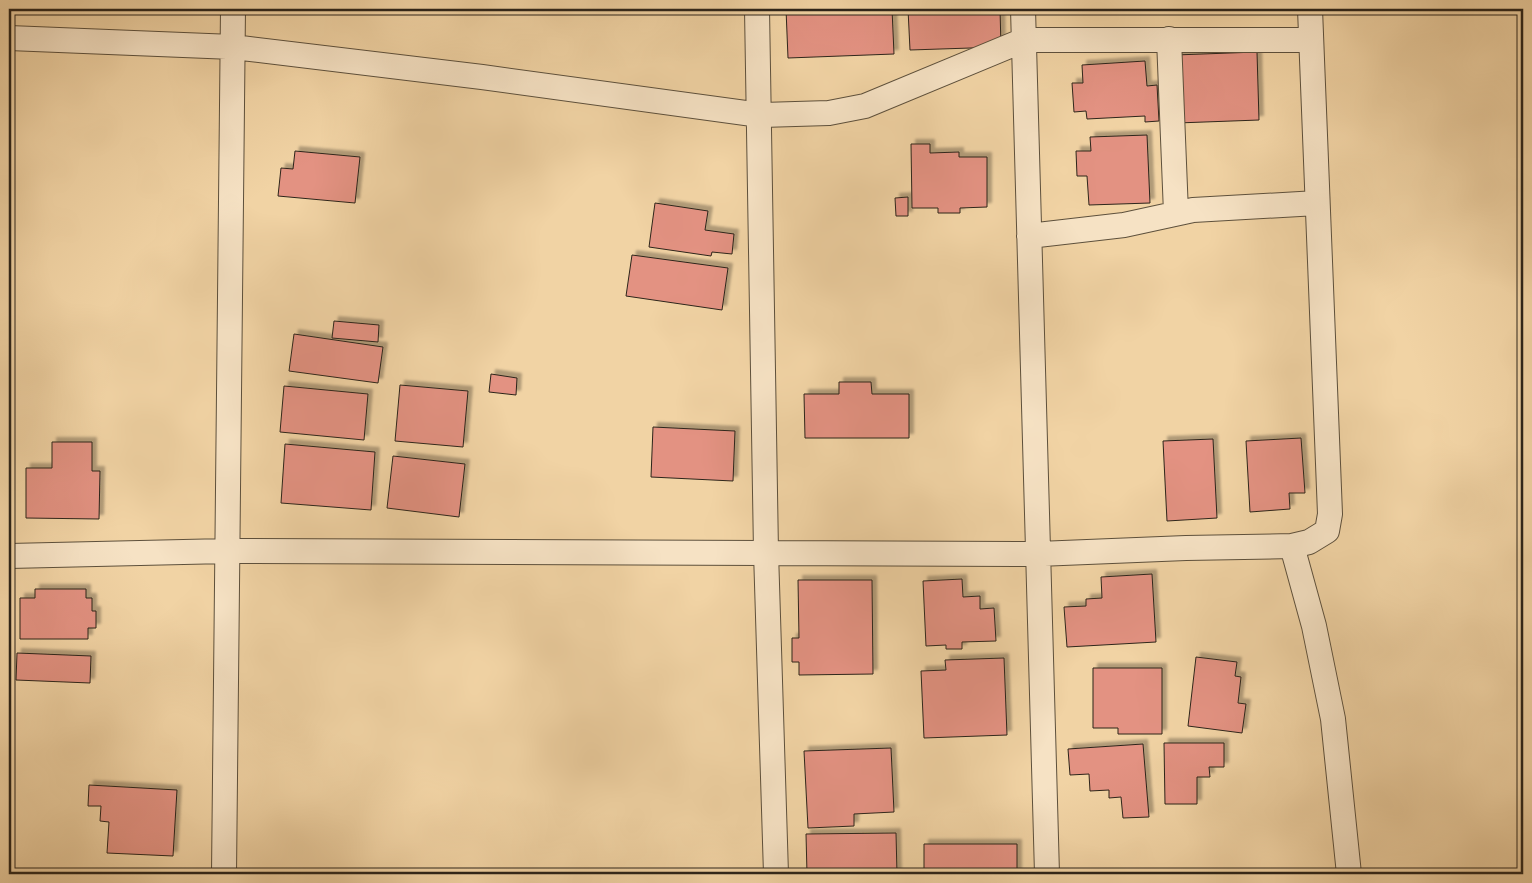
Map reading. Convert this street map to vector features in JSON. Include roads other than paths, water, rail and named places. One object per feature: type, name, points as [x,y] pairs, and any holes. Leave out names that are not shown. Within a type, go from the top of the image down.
[{"type":"street","points":[[224,874],[233,9]]},
{"type":"street","points":[[757,9],[766,552],[776,874]]},
{"type":"street","points":[[1023,9],[1047,874]]},
{"type":"street","points":[[9,556],[228,551],[1038,554],[1176,548],[1292,546],[1309,542],[1327,531],[1330,514],[1310,9]]},
{"type":"street","points":[[9,38],[233,47],[473,76],[760,115],[829,113],[865,106],[1024,40],[1169,38],[1310,40]]},
{"type":"street","points":[[1169,38],[1176,213]]},
{"type":"street","points":[[1029,236],[1124,225],[1176,213],[1317,203]]},
{"type":"street","points":[[1292,546],[1314,626],[1333,719],[1349,874]]}]
